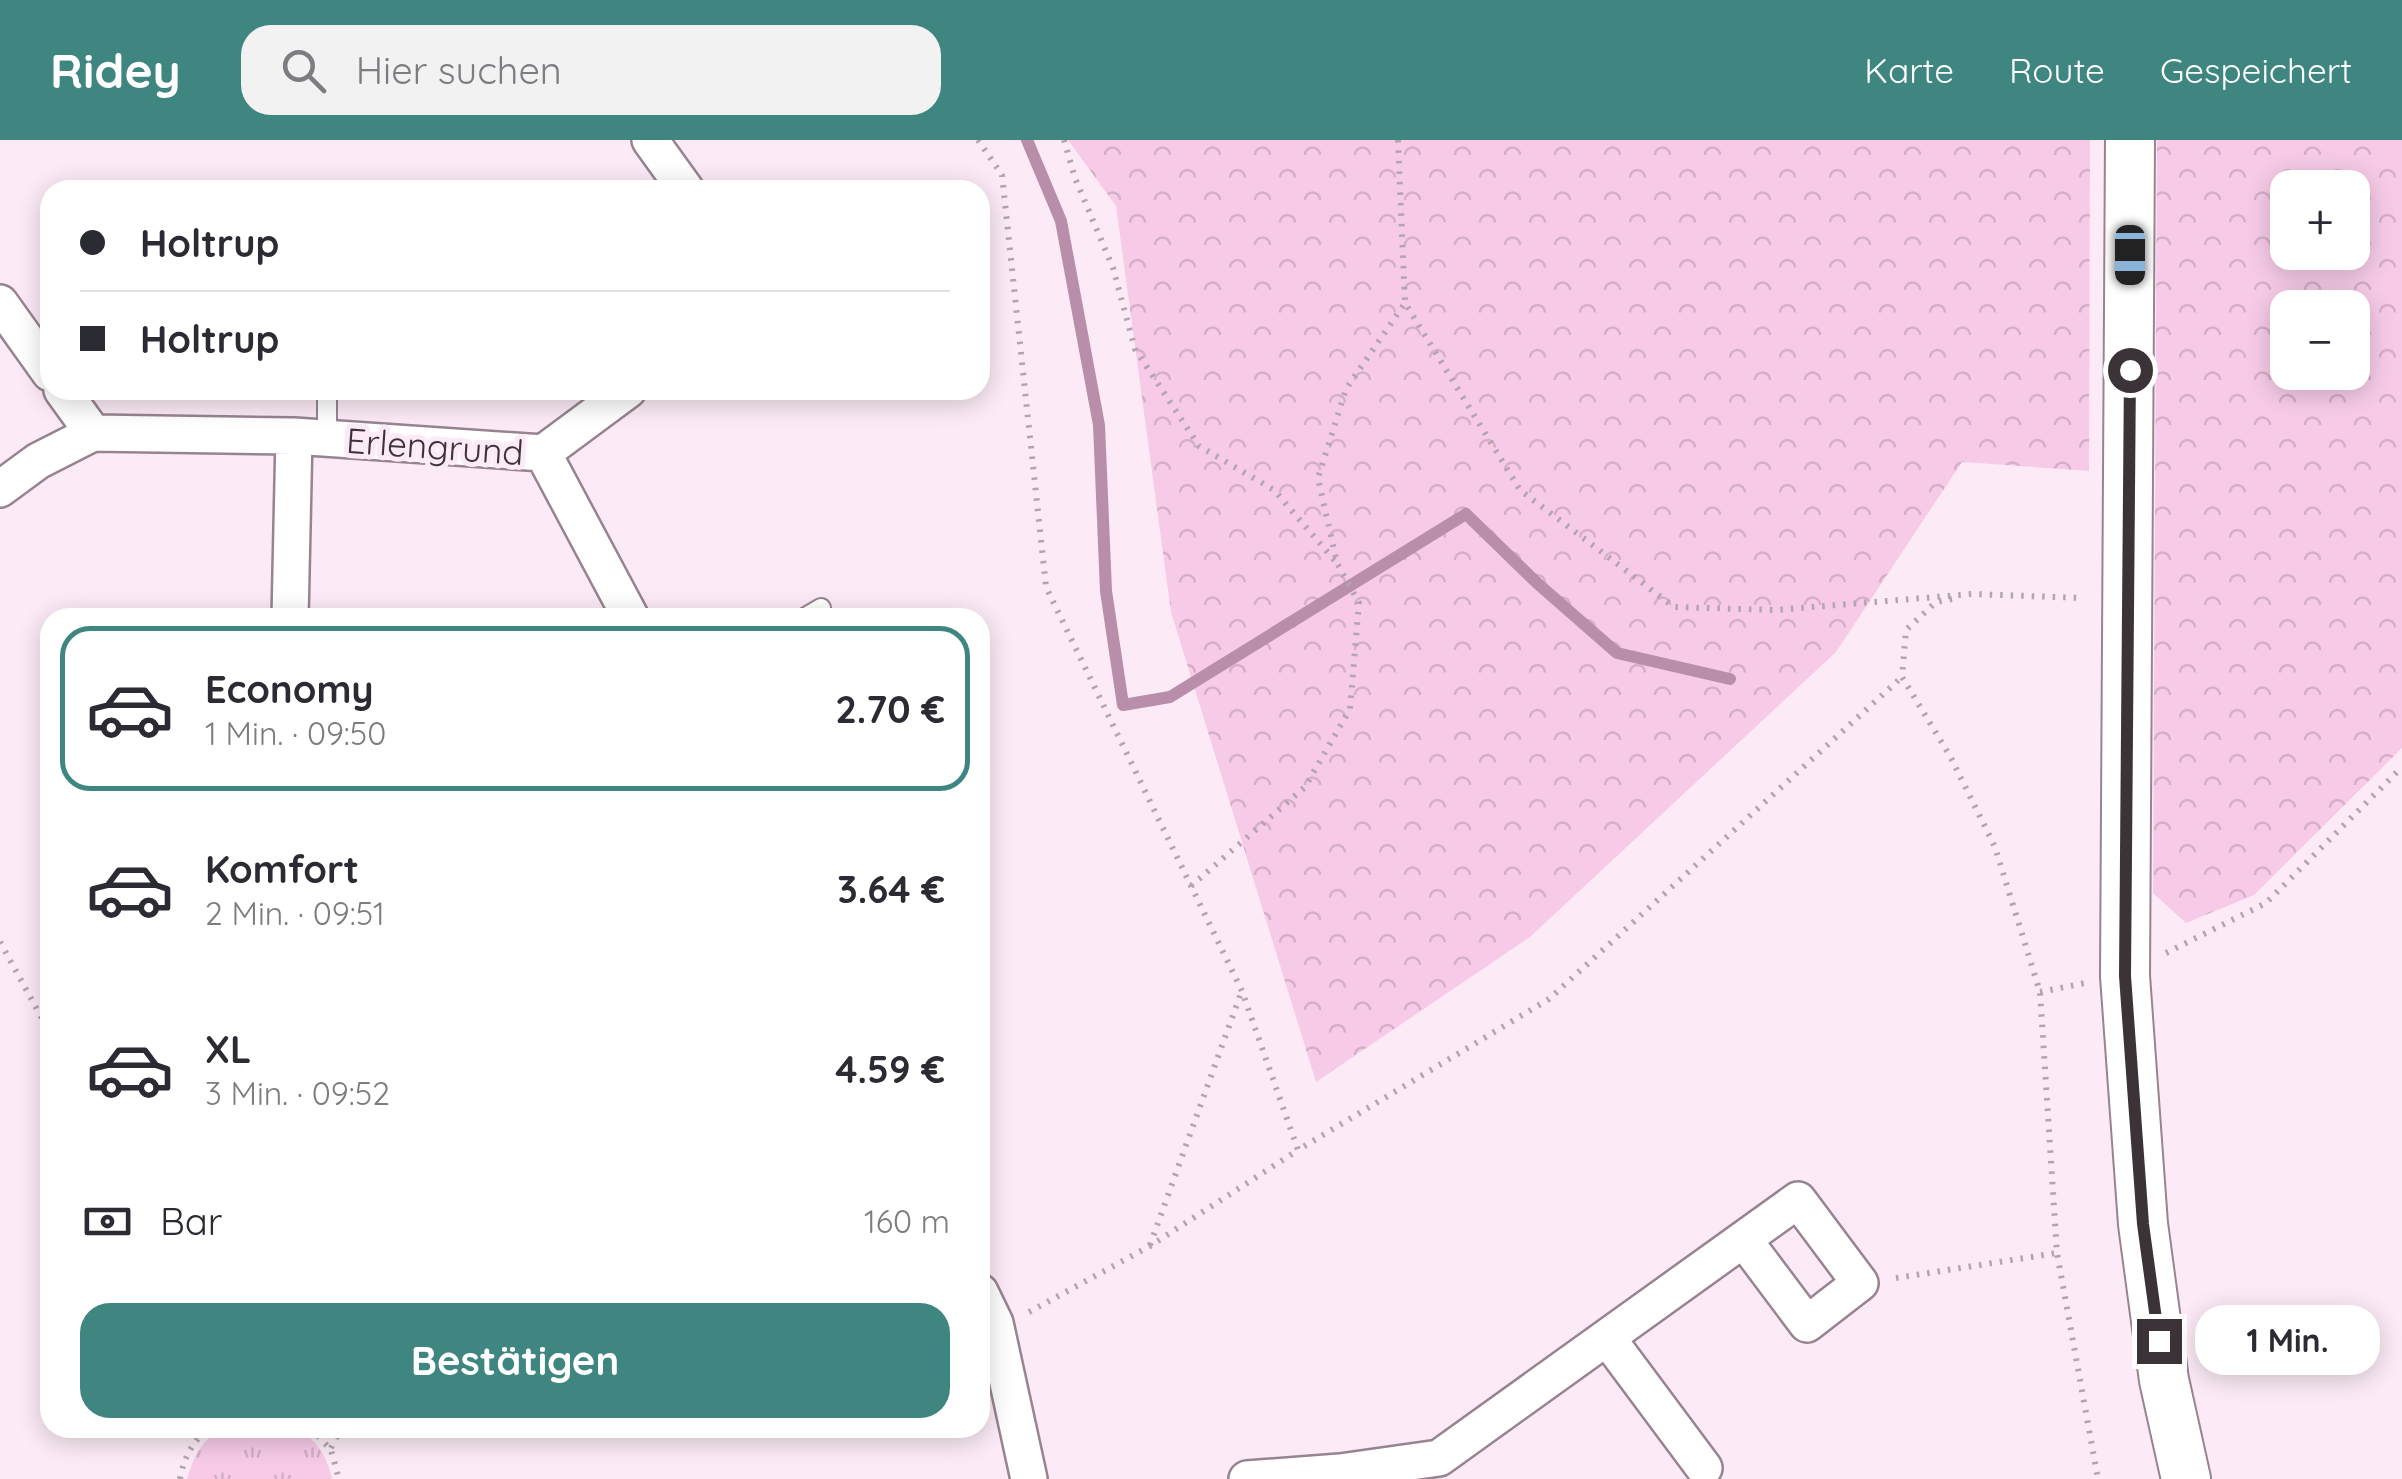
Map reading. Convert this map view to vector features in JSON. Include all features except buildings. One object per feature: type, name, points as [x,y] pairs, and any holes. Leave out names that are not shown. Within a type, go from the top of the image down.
[{"type":"main road","points":[[2130,140],[2125,976],[2143,1224],[2164,1380],[2186,1479]]},
{"type":"street","points":[[650,140],[679,180]]},
{"type":"street","points":[[0,303],[40,359]]},
{"type":"street","points":[[69,400],[93,433]]},
{"type":"street","name":"Erlengrund","points":[[0,489],[38,460],[93,433],[311,437],[543,453],[615,400]]},
{"type":"street","name":"Erlengrund","points":[[291,608],[311,437]]},
{"type":"street","name":"Erlengrund","points":[[543,453],[627,608]]},
{"type":"street","points":[[1248,1479],[1343,1475],[1439,1458],[1798,1200],[1860,1283],[1806,1324],[1744,1240]]},
{"type":"street","points":[[990,1320],[1029,1479]]},
{"type":"street","points":[[1608,1339],[1704,1468]]},
{"type":"lane","name":"Erlengrund","points":[[311,437],[324,400]]},
{"type":"path","points":[[978,140],[1002,175],[1046,588],[1242,991],[1298,1150]]},
{"type":"path","points":[[1064,140],[1075,178],[1113,268],[1135,349],[1199,446],[1274,490],[1339,567],[1359,603],[1350,710],[1306,786],[1191,886]]},
{"type":"path","points":[[1398,140],[1404,303],[1520,490],[1674,607],[1776,610],[1972,594],[2129,600]]},
{"type":"path","points":[[1339,567],[1318,478],[1346,389],[1404,303]]},
{"type":"path","points":[[1972,594],[1936,602],[1906,630],[1902,678],[1950,756],[1996,847],[2040,992],[2058,1254],[2098,1479]]},
{"type":"path","points":[[990,1308],[1037,1310],[1150,1246],[1298,1150],[1548,999],[1902,678]]},
{"type":"path","points":[[2125,976],[2266,902],[2402,768]]},
{"type":"path","points":[[0,942],[40,1016]]},
{"type":"path","points":[[1150,1246],[1242,991]]},
{"type":"path","points":[[1860,1283],[2058,1254]]},
{"type":"path","points":[[180,1479],[184,1460],[197,1438]]},
{"type":"path","points":[[320,1438],[331,1450],[340,1479]]},
{"type":"path","points":[[331,1450],[336,1438]]},
{"type":"green space","points":[[1068,140],[2090,140],[2089,471],[1962,462],[1836,652],[1530,937],[1316,1082],[1171,612],[1116,206]]},
{"type":"green space","points":[[2157,140],[2402,140],[2402,748],[2254,895],[2186,923],[2153,893]]},
{"type":"green space","points":[[209,1438],[310,1438],[320,1450],[332,1479],[187,1479],[199,1450]]},
{"type":"waterway","points":[[1027,140],[1061,221],[1099,425],[1106,591],[1123,705],[1170,697],[1466,514],[1617,653],[1730,679]]},
{"type":"route","points":[[2130,370],[2125,976],[2143,1224],[2159,1341]]}]
